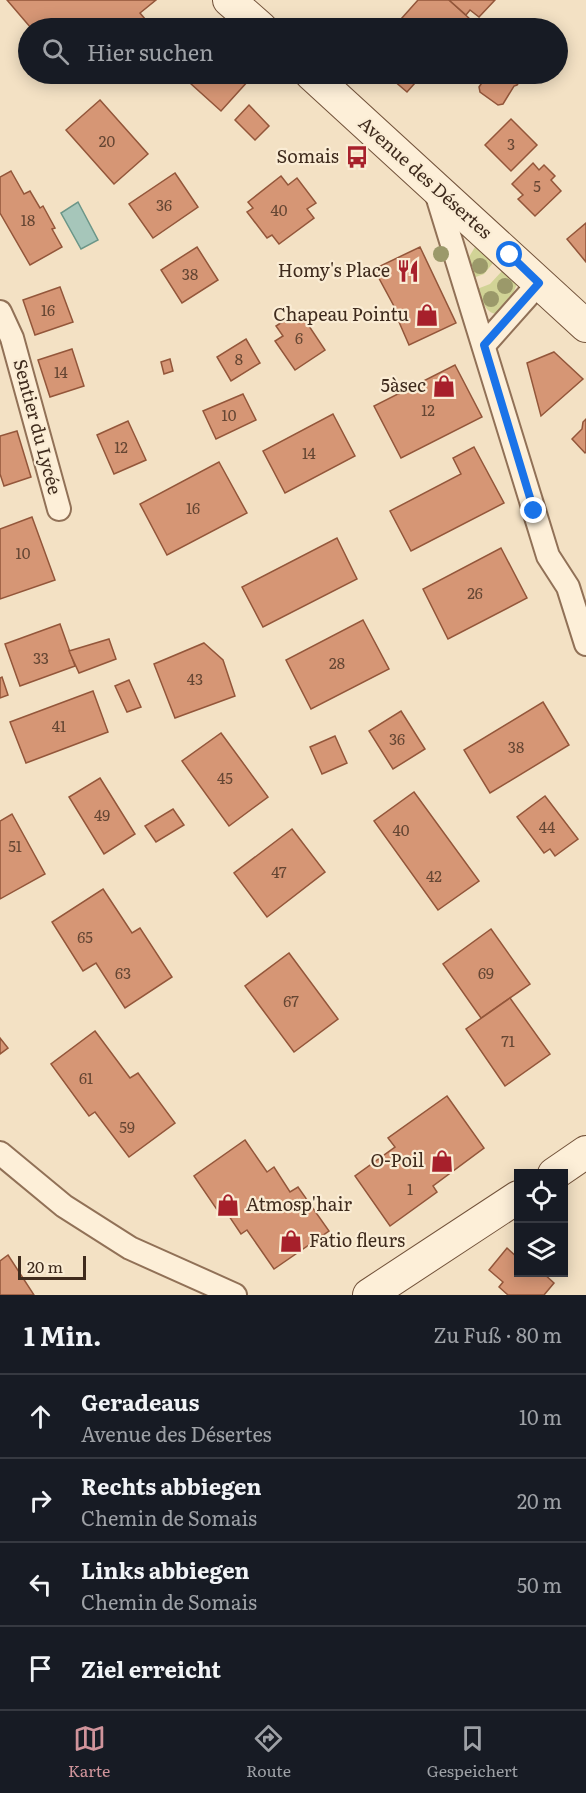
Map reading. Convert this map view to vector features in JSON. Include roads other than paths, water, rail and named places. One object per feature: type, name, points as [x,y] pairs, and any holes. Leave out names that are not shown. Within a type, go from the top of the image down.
[{"type":"main road","points":[[229,0],[250,18]]},
{"type":"main road","name":"Avenue des Désertes","points":[[322,84],[586,326]]},
{"type":"main road","points":[[560,1169],[586,1152]]},
{"type":"main road","points":[[369,1295],[514,1200]]},
{"type":"street","points":[[435,189],[548,556],[568,587],[586,644]]},
{"type":"street","points":[[484,345],[539,283]]},
{"type":"street","name":"Sentier du Lycée","points":[[0,312],[12,338],[59,509]]},
{"type":"street","points":[[0,1153],[64,1206],[130,1248],[235,1295]]},
{"type":"place","name":"Somais","points":[[357,157]]},
{"type":"place","name":"Homy's Place","points":[[408,271]]},
{"type":"place","name":"Chapeau Pointu","points":[[427,315]]},
{"type":"place","name":"5àsec","points":[[444,386]]},
{"type":"place","name":"O-Poil","points":[[442,1161]]},
{"type":"place","name":"Atmosp'hair","points":[[228,1205]]},
{"type":"place","name":"Fatio fleurs","points":[[291,1241]]}]
